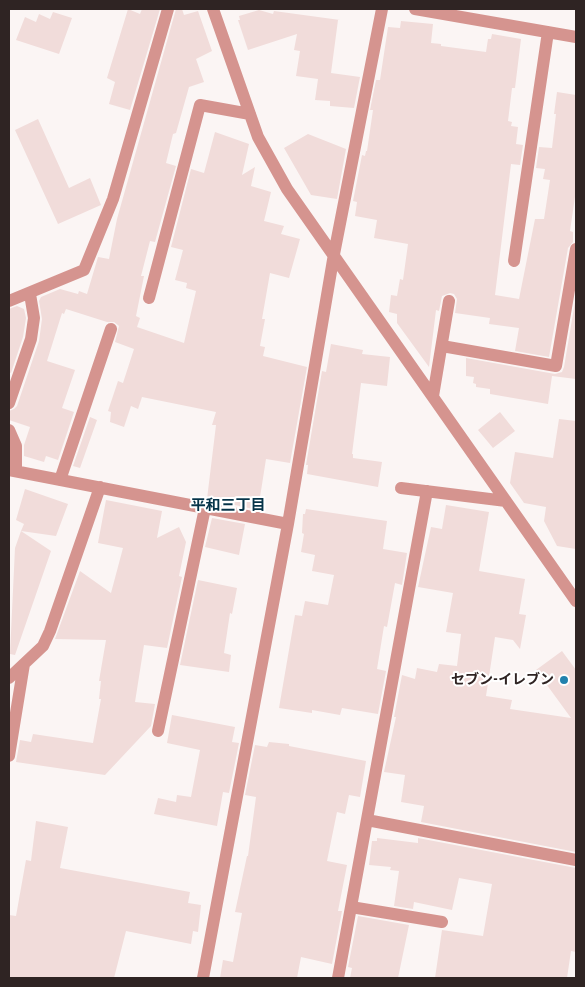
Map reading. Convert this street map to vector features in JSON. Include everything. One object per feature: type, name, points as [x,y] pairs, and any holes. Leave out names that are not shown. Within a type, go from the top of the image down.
[{"type":"street","points":[[9,301],[30,294],[84,270],[113,199],[168,9]]},
{"type":"street","points":[[213,9],[258,136],[287,189],[576,601]]},
{"type":"street","points":[[203,978],[288,524],[334,254],[382,9]]},
{"type":"street","points":[[415,9],[576,37]]},
{"type":"street","points":[[514,261],[548,32]]},
{"type":"street","points":[[149,298],[200,105],[250,114]]},
{"type":"street","points":[[442,346],[556,366],[576,249]]},
{"type":"street","points":[[9,403],[31,340],[34,318],[30,294]]},
{"type":"street","points":[[433,396],[450,301]]},
{"type":"street","points":[[60,480],[111,329]]},
{"type":"street","points":[[9,430],[16,446],[12,471],[288,524]]},
{"type":"street","points":[[9,678],[43,646],[100,487]]},
{"type":"street","points":[[401,488],[506,501]]},
{"type":"street","points":[[338,978],[427,491]]},
{"type":"street","points":[[158,731],[205,508]]},
{"type":"street","points":[[9,756],[24,664]]},
{"type":"street","points":[[367,820],[576,860]]},
{"type":"street","points":[[351,907],[442,922]]},
{"type":"building","points":[[128,9],[140,14],[142,9],[160,9],[130,110],[109,104],[115,82],[107,78]]},
{"type":"building","points":[[176,9],[182,9],[184,15],[198,11],[212,51],[196,59],[204,82],[189,87],[176,133],[173,134],[166,163],[176,166],[155,242],[150,241],[141,276],[144,276],[136,316],[140,318],[137,327],[184,343],[196,291],[186,288],[187,283],[175,280],[183,250],[171,247],[191,169],[204,173],[215,132],[249,144],[242,175],[255,167],[251,186],[271,192],[264,221],[284,226],[281,234],[300,239],[289,278],[270,273],[262,319],[265,319],[260,346],[265,347],[263,356],[307,367],[290,463],[266,459],[258,510],[207,499],[216,425],[212,425],[216,412],[142,397],[138,409],[131,406],[124,427],[110,422],[111,412],[108,411],[118,381],[123,383],[134,349],[115,342],[119,326],[114,322],[107,322],[66,309],[64,314],[62,313],[47,361],[75,370],[62,408],[74,412],[58,460],[46,456],[44,462],[24,456],[24,445],[30,427],[9,420],[9,411],[17,406],[39,341],[42,319],[39,301],[41,297],[60,289],[78,294],[79,291],[87,294],[98,257],[109,259],[117,219]]},
{"type":"building","points":[[259,10],[273,14],[274,11],[340,20],[338,20],[331,73],[360,77],[354,108],[330,106],[330,101],[315,100],[318,79],[296,76],[300,51],[294,50],[297,34],[248,50],[238,20],[240,20],[239,16]]},
{"type":"building","points":[[53,12],[72,18],[59,54],[16,40],[25,17],[36,22],[39,14],[50,19]]},
{"type":"building","points":[[401,21],[433,24],[431,43],[441,44],[441,46],[486,52],[488,39],[491,39],[492,34],[521,39],[515,88],[512,88],[508,121],[512,122],[511,126],[518,127],[516,144],[523,145],[520,165],[511,164],[495,295],[519,299],[535,219],[544,219],[550,180],[543,179],[545,169],[536,168],[539,147],[552,148],[557,92],[576,95],[576,190],[570,231],[573,232],[573,242],[568,248],[549,357],[515,351],[519,328],[489,324],[490,318],[455,313],[457,299],[454,294],[450,293],[442,296],[439,311],[436,310],[429,367],[397,323],[397,314],[389,312],[391,295],[397,296],[400,279],[403,280],[408,244],[374,238],[377,220],[355,216],[357,202],[353,201],[362,155],[365,156],[367,151],[373,110],[370,110],[376,80],[380,80],[388,27],[400,28]]},
{"type":"building","points":[[38,119],[69,188],[90,178],[101,205],[58,224],[15,130]]},
{"type":"building","points":[[308,134],[346,149],[337,199],[311,195],[284,148]]},
{"type":"building","points":[[576,296],[576,379],[552,376],[548,404],[490,394],[490,389],[476,387],[476,384],[473,383],[474,377],[466,376],[466,358],[555,374],[562,372]]},
{"type":"building","points":[[17,306],[24,309],[26,318],[23,337],[11,373],[9,372],[9,309]]},
{"type":"building","points":[[331,344],[363,350],[362,354],[390,357],[387,386],[361,383],[352,454],[353,458],[382,462],[378,487],[307,474],[308,465],[306,465],[322,371],[326,372]]},
{"type":"building","points":[[500,412],[515,431],[493,448],[478,430]]},
{"type":"building","points":[[90,417],[97,420],[80,468],[73,466]]},
{"type":"building","points":[[559,419],[576,421],[576,549],[557,546],[544,521],[546,507],[524,503],[510,483],[515,452],[553,458]]},
{"type":"building","points":[[25,489],[68,504],[56,536],[21,531],[24,524],[16,520]]},
{"type":"building","points":[[106,500],[162,511],[157,538],[179,527],[186,542],[179,576],[182,577],[167,648],[144,645],[135,702],[155,704],[151,726],[105,775],[16,762],[20,740],[31,742],[33,734],[93,743],[101,699],[99,699],[101,681],[99,681],[106,640],[55,639],[80,571],[111,593],[123,548],[98,543]]},
{"type":"building","points":[[446,505],[489,512],[479,571],[525,579],[519,614],[526,615],[520,649],[513,640],[495,637],[486,696],[512,700],[510,709],[571,718],[536,670],[562,651],[576,670],[576,852],[421,822],[424,806],[401,802],[405,775],[384,772],[396,717],[394,717],[402,675],[415,679],[417,668],[437,672],[439,664],[457,666],[461,634],[446,632],[453,593],[418,587],[431,527],[442,529]]},
{"type":"building","points":[[306,509],[387,521],[383,549],[407,553],[402,585],[395,583],[387,627],[384,626],[377,669],[386,671],[378,714],[342,708],[340,715],[312,710],[312,713],[279,708],[295,615],[302,616],[305,601],[328,605],[334,575],[312,571],[315,555],[301,552],[304,534],[302,533],[303,514],[305,514]]},
{"type":"building","points":[[212,518],[245,524],[239,555],[205,547]]},
{"type":"building","points":[[21,531],[51,551],[15,655],[10,654],[15,548]]},
{"type":"building","points":[[198,580],[237,588],[232,614],[230,613],[224,653],[231,655],[229,672],[180,665]]},
{"type":"building","points":[[172,715],[235,727],[232,742],[239,743],[229,793],[223,792],[217,826],[154,814],[158,798],[176,802],[177,795],[191,797],[200,750],[167,743]]},
{"type":"building","points":[[269,742],[289,744],[289,746],[366,761],[360,797],[349,795],[345,814],[337,812],[327,861],[347,865],[338,911],[342,911],[332,964],[301,957],[297,978],[220,978],[223,960],[233,962],[242,913],[235,912],[248,856],[256,797],[245,795],[255,745],[267,747]]},
{"type":"building","points":[[36,821],[68,827],[60,868],[190,892],[188,903],[201,905],[198,932],[193,931],[191,944],[126,931],[114,978],[9,978],[9,915],[16,916],[26,860],[31,861]]},
{"type":"building","points":[[377,838],[418,843],[418,838],[576,868],[576,952],[571,951],[567,978],[435,978],[442,930],[483,936],[492,884],[459,878],[452,910],[414,902],[413,909],[394,906],[399,871],[390,870],[391,867],[369,865],[372,841],[377,841]]},
{"type":"building","points":[[358,916],[409,925],[398,978],[350,978],[352,968],[348,967]]},
{"type":"place","name":"セブン-イレブン","points":[[564,680]]},
{"type":"district","name":"平和三丁目","points":[[228,506]]}]
